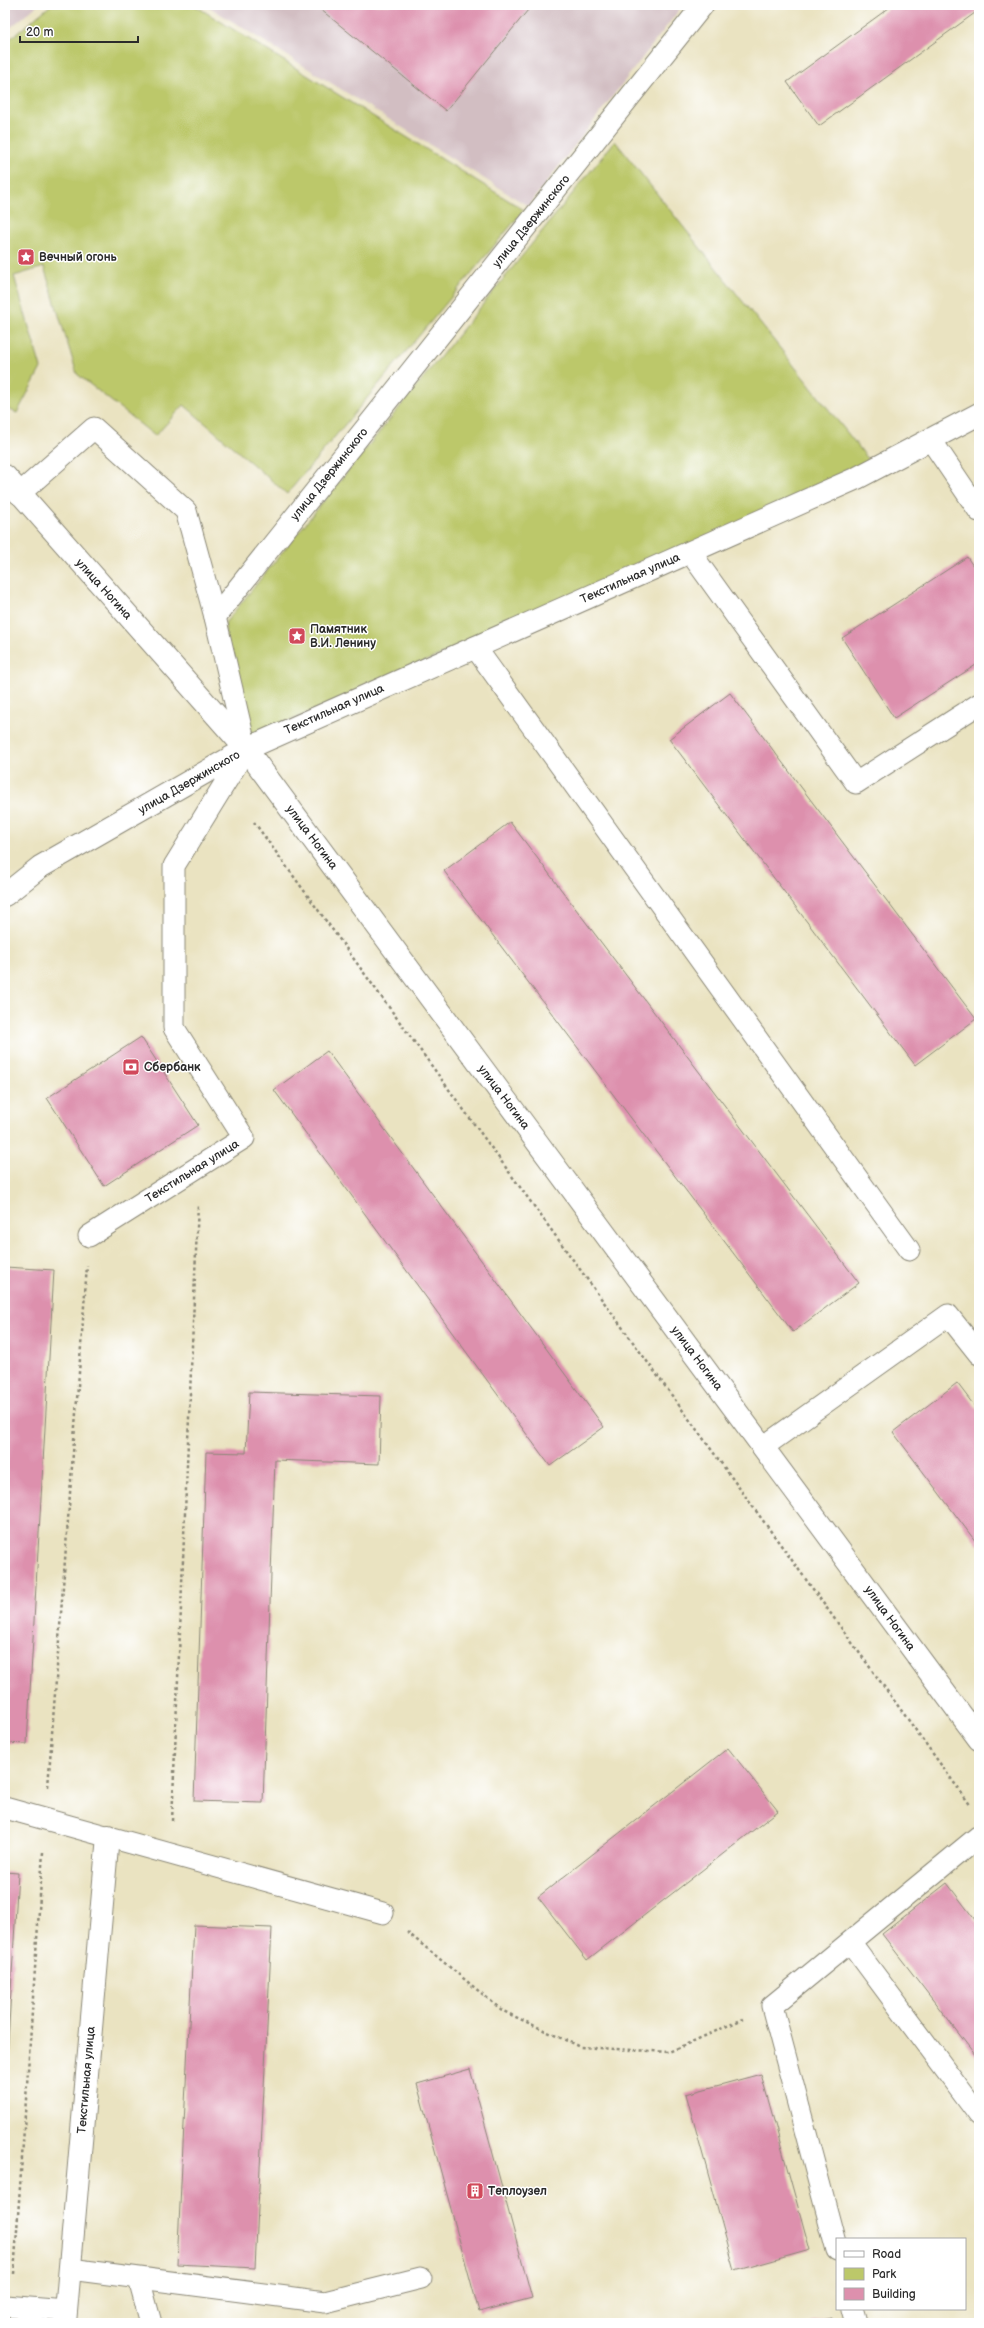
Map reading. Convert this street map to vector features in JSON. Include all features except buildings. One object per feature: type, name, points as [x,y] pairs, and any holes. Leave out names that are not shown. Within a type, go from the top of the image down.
[{"type":"street","name":"Текстильная улица","points":[[246,749],[857,478],[979,414]]},
{"type":"street","name":"улица Ногина","points":[[5,476],[19,494],[246,749],[979,1739]]},
{"type":"street","name":"улица Дзержинского","points":[[5,895],[40,867],[246,749]]},
{"type":"street","name":"Текстильная улица","points":[[66,2317],[108,1836]]},
{"type":"lane","name":"улица Дзержинского","points":[[246,749],[215,617],[703,5]]},
{"type":"lane","points":[[19,494],[94,428],[186,511],[215,617]]},
{"type":"lane","points":[[931,440],[979,511]]},
{"type":"lane","points":[[690,552],[856,783],[979,704]]},
{"type":"lane","points":[[474,647],[909,1250]]},
{"type":"lane","name":"Текстильная улица","points":[[89,1236],[244,1138],[174,1028],[174,866],[246,749]]},
{"type":"lane","points":[[763,1447],[948,1315],[979,1354]]},
{"type":"lane","points":[[5,1808],[384,1913]]},
{"type":"lane","points":[[836,2246],[772,2006],[851,1943],[979,1836]]},
{"type":"lane","points":[[851,1943],[979,2115]]},
{"type":"lane","points":[[70,2269],[325,2302],[421,2278]]},
{"type":"lane","points":[[139,2278],[152,2323]]},
{"type":"lane","points":[[8,2307],[66,2317]]},
{"type":"lane","points":[[852,2310],[856,2323]]},
{"type":"path","points":[[254,822],[974,1811]]},
{"type":"path","points":[[170,1853],[200,1166]]},
{"type":"path","points":[[8,2307],[89,1236]]},
{"type":"path","points":[[384,1913],[503,2011],[580,2047],[669,2052],[772,2006]]},
{"type":"shaded area","points":[[5,5],[38,5],[5,32]]},
{"type":"shaded area","points":[[206,5],[683,5],[528,206]]},
{"type":"green space","points":[[51,5],[194,5],[524,210],[287,494],[184,405],[155,436],[77,374],[44,267],[14,276],[41,368],[17,413],[5,408],[5,43]]},
{"type":"green space","points":[[615,141],[873,465],[230,747],[225,623]]},
{"type":"place","name":"Вечный огонь","points":[[26,257]]},
{"type":"place","name":"Памятник В.И. Ленину","points":[[297,636]]},
{"type":"place","name":"Сбербанк","points":[[131,1067]]},
{"type":"place","name":"Теплоузел","points":[[475,2191]]}]
